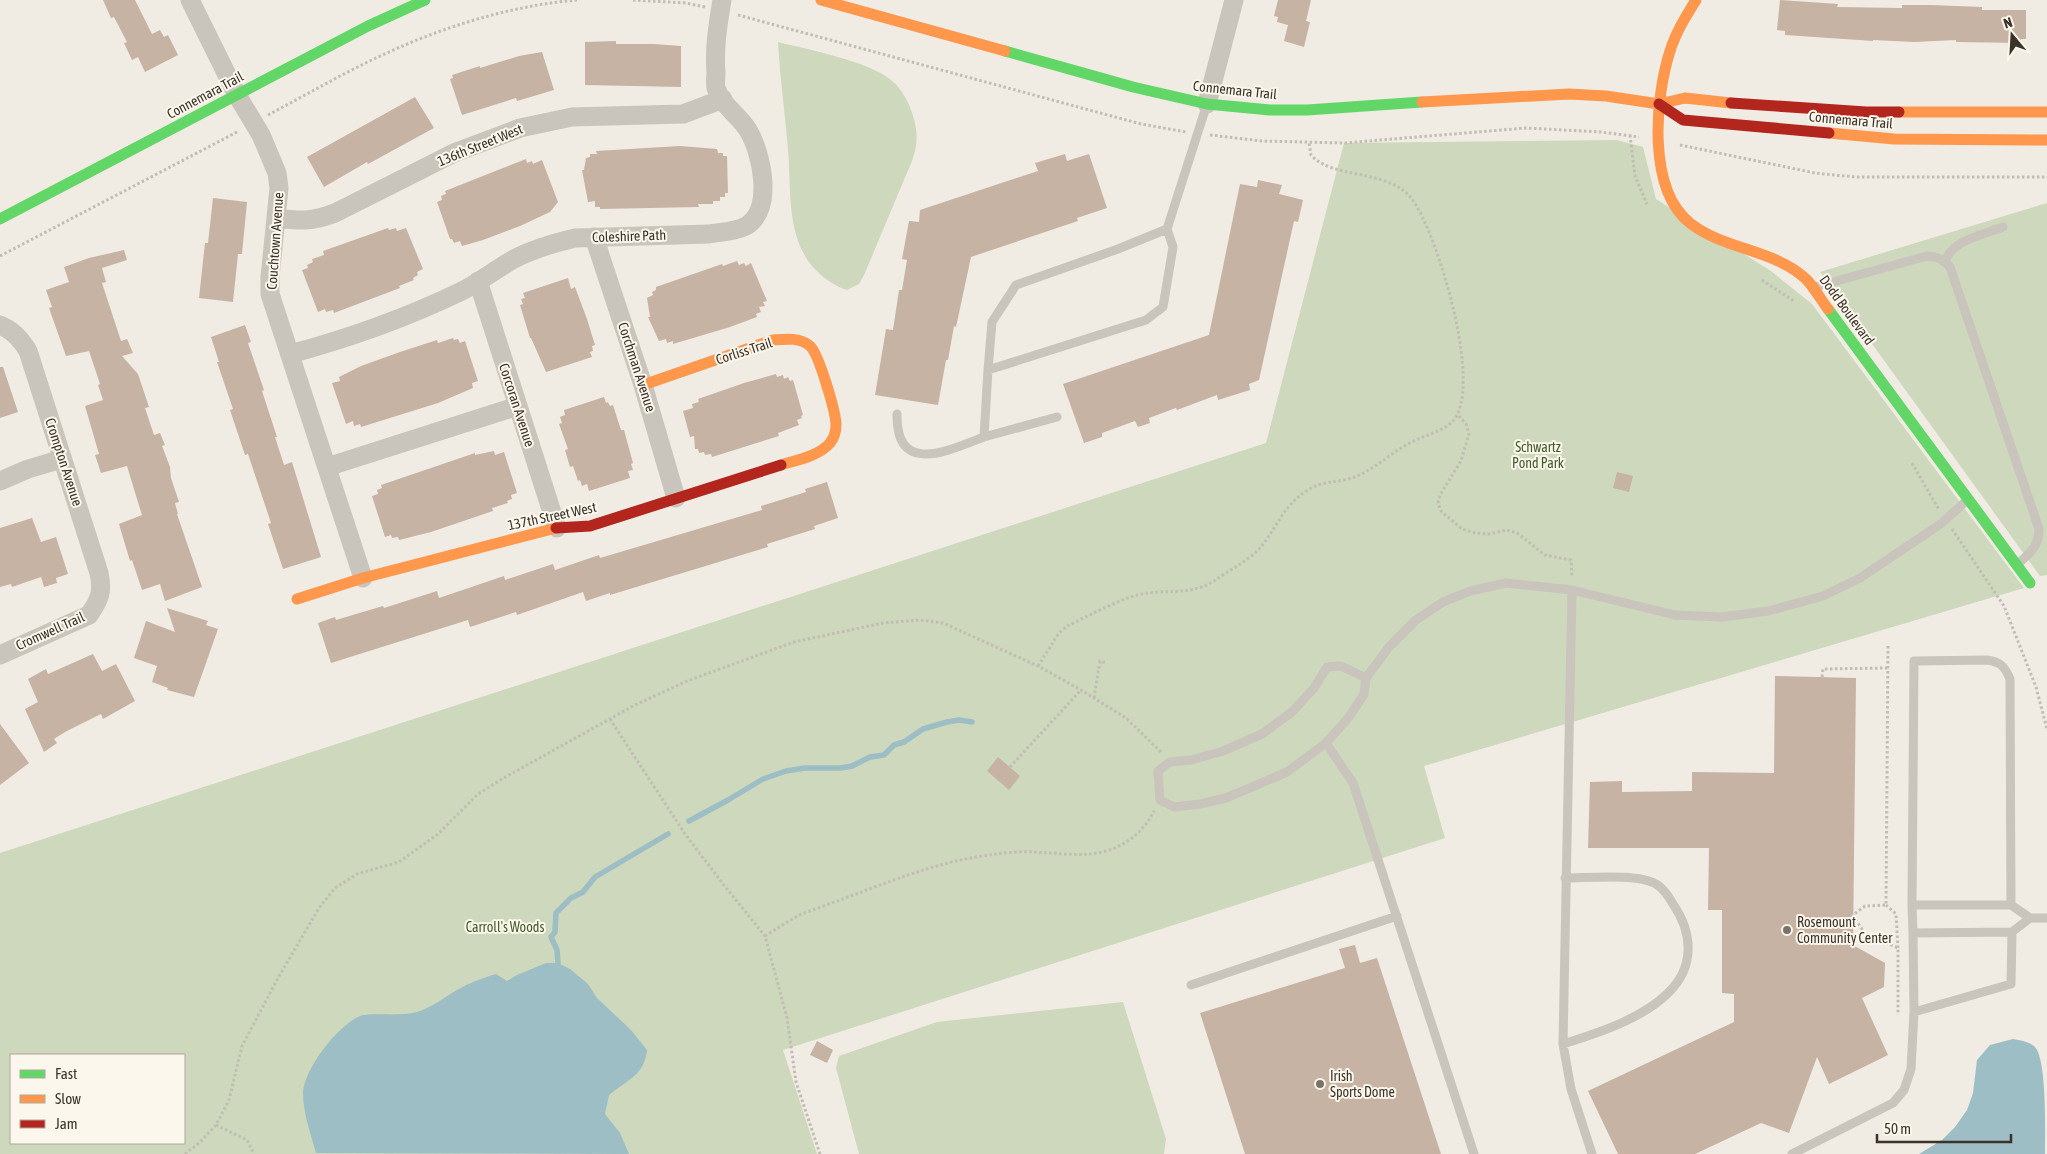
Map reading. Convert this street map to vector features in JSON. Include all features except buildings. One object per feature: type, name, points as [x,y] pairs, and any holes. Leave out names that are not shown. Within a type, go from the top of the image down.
[{"type":"street","name":"Couchtown Avenue","points":[[190,0],[237,95],[260,135],[276,172],[279,188],[270,294],[363,578]]},
{"type":"street","name":"Connemara Trail","points":[[0,220],[368,26],[425,0]]},
{"type":"street","name":"Coleshire Path","points":[[290,354],[379,327],[464,290],[516,258],[537,249],[575,238],[709,234],[731,231],[747,226],[759,211],[764,182],[755,144],[748,129],[730,111],[716,88],[715,57],[717,27],[722,0]]},
{"type":"street","name":"Connemara Trail","points":[[821,0],[1133,87],[1207,104],[1270,110],[1307,110],[1495,97],[1569,94],[1606,96],[1659,104],[1685,98],[1866,112],[2047,112]]},
{"type":"street","points":[[1207,104],[1234,0]]},
{"type":"street","name":"Dodd Boulevard","points":[[1696,0],[1676,34],[1664,71],[1659,104],[1660,164],[1663,186],[1673,204],[1689,222],[1716,238],[1781,262],[1806,279],[2030,583]]},
{"type":"street","name":"136th Street West","points":[[276,218],[303,221],[317,220],[335,213],[454,153],[520,128],[580,116],[683,114],[723,98]]},
{"type":"street","name":"Connemara Trail","points":[[1659,104],[1684,120],[1746,126],[1894,138],[2047,140]]},
{"type":"street","name":"Corchman Avenue","points":[[594,237],[643,385],[676,498]]},
{"type":"street","name":"Corcoran Avenue","points":[[478,281],[557,528]]},
{"type":"street","name":"Crompton Avenue","points":[[4,326],[21,339],[28,351],[99,573],[102,589],[97,604]]},
{"type":"street","name":"Corliss Trail","points":[[643,385],[773,340],[788,339],[802,341],[813,350],[827,392],[836,423],[834,438]]},
{"type":"street","points":[[327,467],[518,406]]},
{"type":"street","name":"137th Street West","points":[[297,598],[363,578],[557,528],[590,526],[808,456],[823,450],[834,438]]},
{"type":"street","points":[[0,482],[28,469],[62,459]]},
{"type":"street","name":"Cromwell Trail","points":[[0,655],[89,615],[97,604]]},
{"type":"lane","points":[[988,370],[1146,320],[1163,307],[1173,247],[1167,229],[1207,104]]},
{"type":"lane","points":[[1945,261],[1949,252],[1958,244],[2003,227]]},
{"type":"lane","points":[[984,437],[992,322],[1016,285],[1118,249],[1167,229]]},
{"type":"lane","points":[[1812,288],[1916,258],[1937,256],[1945,261],[1955,278],[2040,529],[2039,540],[2035,549],[2017,565]]},
{"type":"lane","points":[[897,414],[897,431],[902,442],[915,453],[930,455],[984,437],[1057,417]]},
{"type":"lane","points":[[1366,678],[1341,666],[1327,668],[1314,688],[1292,712],[1262,734],[1223,751],[1191,760],[1170,762],[1158,772],[1160,800],[1174,808],[1226,798],[1287,772],[1326,743],[1349,716],[1364,694],[1366,678],[1389,647],[1416,620],[1443,602],[1470,591],[1506,583],[1572,590],[1675,615],[1722,617],[1768,611],[1823,596],[1860,578],[1946,520],[1968,499]]},
{"type":"lane","points":[[1572,590],[1563,1044],[1571,1089],[1592,1154]]},
{"type":"lane","points":[[1792,1154],[1893,1104],[1904,1090],[1910,1069],[1914,1012],[1912,905],[1914,661],[1978,660],[1998,662],[2006,668],[2010,679],[2011,905]]},
{"type":"lane","points":[[1326,743],[1353,783],[1474,1154]]},
{"type":"lane","points":[[1563,1044],[1620,1023],[1652,1006],[1668,993],[1680,979],[1686,963],[1689,941],[1686,925],[1668,896],[1656,884],[1620,878],[1565,878]]},
{"type":"lane","points":[[1912,905],[2011,905],[2030,918],[2047,918]]},
{"type":"lane","points":[[1191,984],[1397,916]]},
{"type":"lane","points":[[1913,932],[2012,932],[2030,918]]},
{"type":"lane","points":[[1914,1012],[2011,984],[2012,932]]},
{"type":"path","points":[[0,256],[376,58],[421,38],[464,23],[524,7],[577,0]]},
{"type":"path","points":[[1630,135],[1635,176],[1650,210]]},
{"type":"path","points":[[1038,666],[1058,633],[1067,626],[1134,596],[1160,592],[1191,591],[1202,588],[1259,549],[1284,511],[1306,491],[1321,484],[1358,476],[1411,443],[1442,429],[1459,416],[1465,382],[1455,316],[1436,251],[1418,208],[1410,196],[1388,182],[1324,165],[1311,155],[1309,143]]},
{"type":"path","points":[[1760,279],[1795,302]]},
{"type":"path","points":[[1459,416],[1466,424],[1469,434],[1461,461],[1440,495],[1438,503],[1441,511],[1462,529],[1482,534],[1507,530],[1517,533],[1545,554],[1571,560]]},
{"type":"path","points":[[1908,455],[1929,495],[2004,606],[2036,687],[2047,729]]},
{"type":"path","points":[[185,1154],[199,1143],[216,1124],[229,1100],[242,1046],[278,978],[320,908],[335,888],[357,874],[399,862],[438,834],[478,794],[610,719],[687,681],[794,642],[883,623],[920,620],[943,623],[1038,666],[1081,690],[1126,718],[1170,762]]},
{"type":"path","points":[[1886,905],[1888,646]]},
{"type":"path","points":[[1094,698],[1100,661],[1107,663]]},
{"type":"path","points":[[1822,678],[1823,669],[1887,668]]},
{"type":"path","points":[[1010,767],[1081,690]]},
{"type":"path","points":[[610,719],[685,834],[765,936],[787,1018],[796,1082],[820,1154]]},
{"type":"path","points":[[765,936],[799,915],[920,870],[958,860],[990,854],[1031,852],[1082,855],[1112,850],[1140,832],[1148,823],[1160,800]]},
{"type":"path","points":[[1898,948],[1865,934],[1853,915],[1865,906],[1886,905],[1896,914],[1898,948],[1898,1015]]},
{"type":"path","points":[[216,1124],[247,1140],[254,1154]]},
{"type":"green space","points":[[778,42],[854,62],[882,73],[905,96],[915,122],[916,144],[912,161],[864,275],[859,284],[847,290],[828,281],[812,266],[804,254],[795,230],[792,216]]},
{"type":"green space","name":"Schwartz Pond Park","points":[[1617,140],[1643,147],[1656,199],[1771,271],[1812,304],[2024,588],[1424,766],[1445,838],[783,1050],[817,1154],[0,1154],[0,853],[1266,443],[1344,143]]},
{"type":"green space","points":[[2047,203],[2047,575],[2040,576],[1820,272]]},
{"type":"green space","points":[[1123,1002],[1166,1139],[1164,1154],[859,1154],[836,1068],[839,1056],[937,1022]]},
{"type":"water","points":[[546,963],[558,963],[570,969],[588,984],[597,998],[631,1030],[647,1050],[639,1071],[629,1081],[609,1095],[605,1114],[620,1133],[629,1154],[316,1153],[304,1108],[303,1093],[305,1083],[316,1060],[342,1028],[360,1016],[417,1012],[433,1005],[462,987],[481,979],[496,974],[507,981]]},
{"type":"water","points":[[2013,1039],[2030,1044],[2035,1047],[2039,1054],[2042,1066],[2044,1097],[2045,1154],[1919,1154],[1942,1140],[1955,1127],[1967,1110],[1973,1093],[1977,1060],[1990,1045]]},
{"type":"waterway","points":[[689,821],[763,779],[786,771],[805,768],[841,768],[852,766],[870,757],[884,755],[894,745],[904,742],[923,729],[959,720],[972,722]]},
{"type":"waterway","points":[[558,963],[557,950],[551,937],[555,932],[556,913],[571,898],[583,892],[595,877],[668,834]]},
{"type":"traffic: fast","points":[[0,219],[368,26],[425,0]]},
{"type":"traffic: fast","points":[[1005,51],[1133,87],[1207,104],[1270,110],[1307,110],[1422,102]]},
{"type":"traffic: fast","points":[[1828,309],[2030,583]]},
{"type":"traffic: slow","points":[[821,0],[1005,51]]},
{"type":"traffic: slow","points":[[1696,0],[1681,24],[1672,44],[1661,93],[1658,117],[1658,142],[1661,166],[1667,188],[1676,208],[1690,223],[1718,239],[1764,255],[1793,269],[1809,282],[1828,309]]},
{"type":"traffic: slow","points":[[1422,102],[1569,94],[1606,96],[1659,104],[1685,98],[1731,103]]},
{"type":"traffic: slow","points":[[1899,112],[2047,112]]},
{"type":"traffic: slow","points":[[1829,133],[1894,139],[2047,140]]},
{"type":"traffic: slow","points":[[643,385],[773,340],[792,339],[806,343],[814,351],[826,384],[835,418],[835,432],[830,443],[820,451],[781,465]]},
{"type":"traffic: slow","points":[[297,599],[363,578],[556,528]]},
{"type":"traffic: jam","points":[[1731,103],[1866,112],[1899,112]]},
{"type":"traffic: jam","points":[[1659,104],[1683,120],[1829,133]]},
{"type":"traffic: jam","points":[[556,528],[590,526],[781,465]]},
{"type":"place","name":"Rosemount Community Center","points":[[1787,930]]},
{"type":"place","name":"Irish Sports Dome","points":[[1320,1084]]},
{"type":"park label","name":"Carroll's Woods","points":[[505,927]]}]
